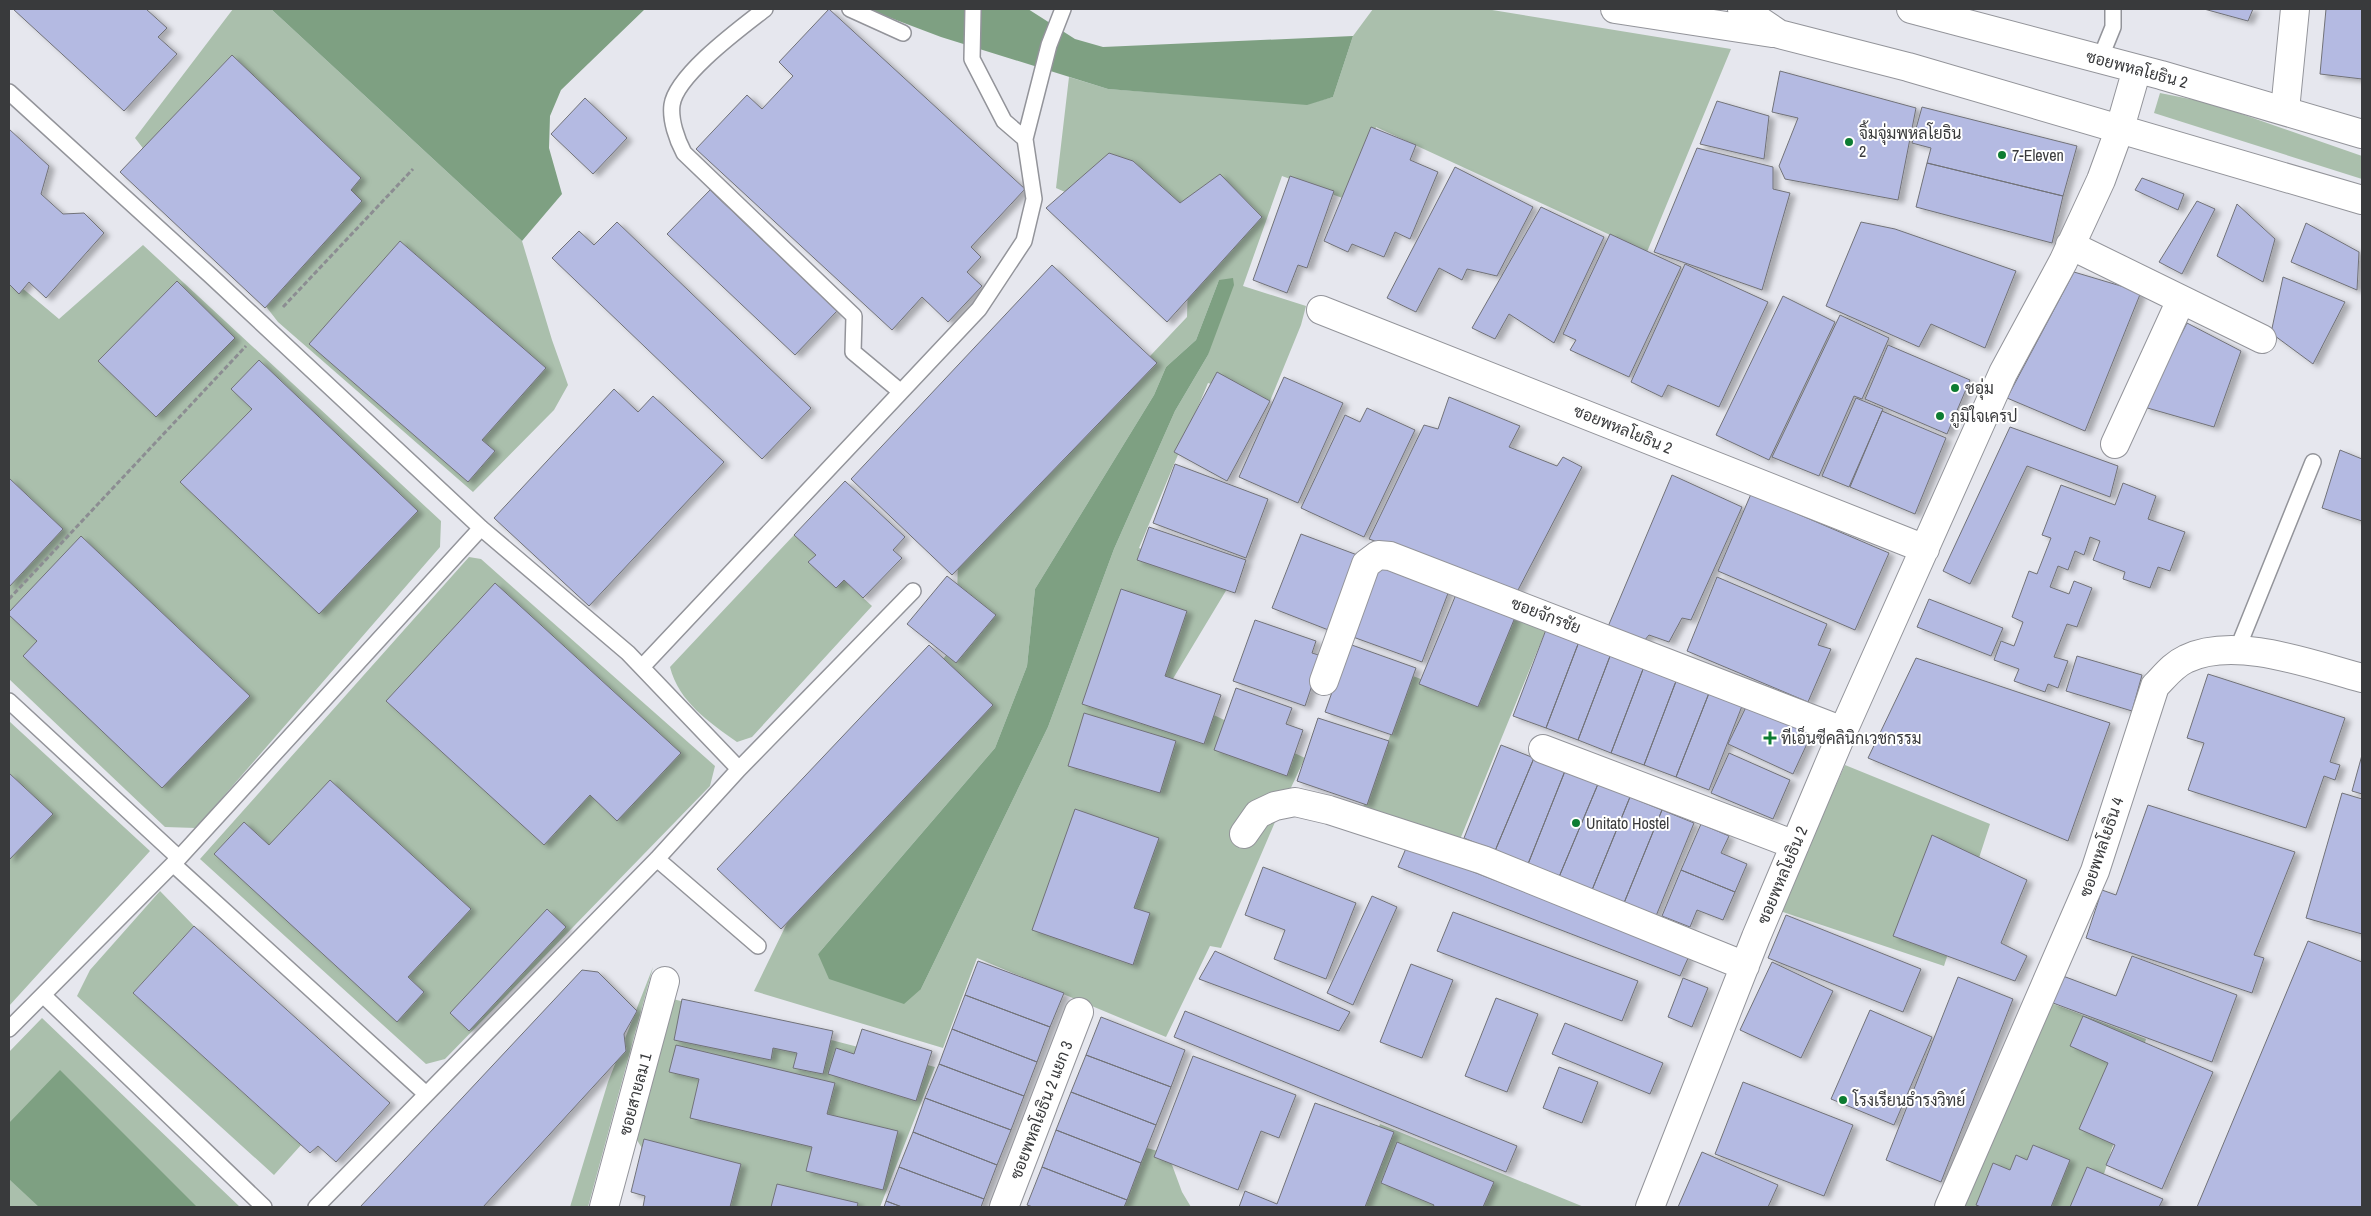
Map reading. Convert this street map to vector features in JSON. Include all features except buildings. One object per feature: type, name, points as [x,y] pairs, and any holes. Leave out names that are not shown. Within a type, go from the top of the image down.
[{"type":"street","points":[[1615,9],[1779,34],[1908,67],[2362,200]]},
{"type":"street","points":[[1742,9],[1779,34]]},
{"type":"street","name":"ซอยพหลโยธิน 2","points":[[1911,9],[2285,110],[2362,134]]},
{"type":"street","points":[[2285,110],[2295,9]]},
{"type":"street","name":"ซอยพหลโยธิน 2","points":[[1650,1207],[1794,845],[1843,731],[2003,374],[2070,245],[2101,180],[2120,128],[2137,69]]},
{"type":"street","points":[[2070,245],[2262,339]]},
{"type":"street","points":[[2115,444],[2181,300]]},
{"type":"street","name":"ซอยพหลโยธิน 2","points":[[1322,310],[1925,549]]},
{"type":"street","name":"ซอยจักรชัย","points":[[1324,681],[1366,564],[1378,554],[1390,556],[1535,611],[1843,731]]},
{"type":"street","name":"ซอยพหลโยธิน 4","points":[[1948,1207],[2095,871],[2155,686],[2173,667],[2186,659],[2215,651],[2237,650],[2283,658],[2362,678]]},
{"type":"street","points":[[1543,748],[1794,845]]},
{"type":"street","points":[[1244,834],[1258,814],[1274,806],[1295,802],[1329,810],[1483,860],[1745,966]]},
{"type":"street","name":"ซอยสายลม 1","points":[[604,1207],[665,981]]},
{"type":"street","name":"ซอยพหลโยธิน 2 แยก 3","points":[[1004,1207],[1079,1012]]},
{"type":"lane","points":[[765,9],[711,52],[680,86],[672,104],[677,141],[684,153],[854,316],[853,352],[901,392]]},
{"type":"lane","points":[[850,9],[903,33]]},
{"type":"lane","points":[[973,9],[972,59],[1004,121],[1024,139]]},
{"type":"lane","points":[[2100,59],[2113,27],[2112,9]]},
{"type":"lane","points":[[642,666],[979,309],[1024,241],[1034,199],[1024,139],[1048,45],[1062,11]]},
{"type":"lane","points":[[9,92],[265,326],[481,528],[642,666],[739,769]]},
{"type":"lane","points":[[2237,650],[2313,462]]},
{"type":"lane","points":[[9,1029],[176,861],[481,528]]},
{"type":"lane","points":[[316,1207],[657,859],[739,769],[912,592]]},
{"type":"lane","points":[[9,701],[176,861],[426,1094]]},
{"type":"lane","points":[[657,859],[758,946]]},
{"type":"lane","points":[[43,995],[264,1207]]},
{"type":"path","points":[[9,599],[413,169]]},
{"type":"shaded area","points":[[233,9],[271,9],[522,241],[552,340],[568,385],[554,410],[473,492],[278,322],[135,138]]},
{"type":"shaded area","points":[[271,9],[645,9],[561,90],[550,116],[549,148],[562,194],[522,241]]},
{"type":"shaded area","points":[[867,9],[1028,9],[1075,39],[1103,47],[1353,36],[1333,97],[1307,105],[1108,89],[941,37]]},
{"type":"shaded area","points":[[1373,9],[1486,9],[1731,49],[1647,252],[1376,127],[1348,200],[1282,176],[1243,286],[1306,306],[1301,325],[1270,401],[1208,383],[1139,548],[1230,584],[1165,692],[1305,758],[1278,815],[1221,948],[1210,946],[1166,1037],[977,958],[943,1048],[754,991],[839,816],[956,640],[958,559],[1187,317],[1189,247],[1056,188],[1069,77],[1108,89],[1307,104],[1333,97],[1353,36]],"holes":[[[1219,280],[1208,355],[1175,411],[1114,549],[1048,727],[921,989],[818,954],[995,748],[1027,666],[1035,589],[1154,395],[1166,367],[1196,340]]]},
{"type":"shaded area","points":[[2160,93],[2210,103],[2362,156],[2362,179],[2154,113]]},
{"type":"shaded area","points":[[143,245],[441,521],[440,547],[196,828],[165,827],[9,679],[9,277],[59,319]]},
{"type":"shaded area","points":[[1233,278],[1234,285],[1208,355],[1175,411],[1114,549],[1048,727],[921,989],[904,1004],[829,979],[818,954],[995,748],[1027,666],[1035,589],[1154,395],[1166,367],[1196,340],[1219,280]]},
{"type":"shaded area","points":[[794,535],[872,606],[752,737],[737,742],[696,710],[680,691],[670,667]]},
{"type":"shaded area","points":[[469,557],[481,559],[715,766],[710,786],[445,1059],[426,1064],[200,859]]},
{"type":"shaded area","points":[[1507,612],[1547,627],[1459,842],[1362,809],[1413,676],[1477,701]]},
{"type":"shaded area","points":[[9,721],[150,851],[9,1006]]},
{"type":"shaded area","points":[[1845,765],[1990,824],[1944,966],[1780,911]]},
{"type":"shaded area","points":[[160,891],[194,926],[133,993],[301,1145],[274,1175],[77,996],[90,970]]},
{"type":"shaded area","points":[[653,967],[588,1207],[570,1207],[608,1082]]},
{"type":"shaded area","points":[[673,999],[935,1067],[880,1207],[679,1207],[635,1137]]},
{"type":"shaded area","points":[[2051,1003],[2146,1039],[2104,1174],[2076,1207],[1969,1207],[1962,1205]]},
{"type":"shaded area","points":[[42,1018],[240,1207],[9,1207],[9,1052]]},
{"type":"shaded area","points":[[60,1070],[197,1207],[39,1207],[9,1179],[9,1123]]},
{"type":"shaded area","points":[[1380,1124],[1584,1207],[1351,1207]]},
{"type":"shaded area","points":[[1133,1144],[1168,1154],[1182,1192],[1191,1207],[1108,1207]]},
{"type":"place","name":"จิ้มจุ่มพหลโยธิน 2","points":[[1849,142]]},
{"type":"place","name":"7-Eleven","points":[[2002,155]]},
{"type":"place","name":"ชอุ่ม","points":[[1955,388]]},
{"type":"place","name":"ภูมิใจเครป","points":[[1940,416]]},
{"type":"place","name":"ทีเอ็นซีคลินิกเวชกรรม","points":[[1770,738]]},
{"type":"place","name":"Unitato Hostel","points":[[1576,823]]},
{"type":"place","name":"โรงเรียนธำรงวิทย์","points":[[1843,1100]]}]
